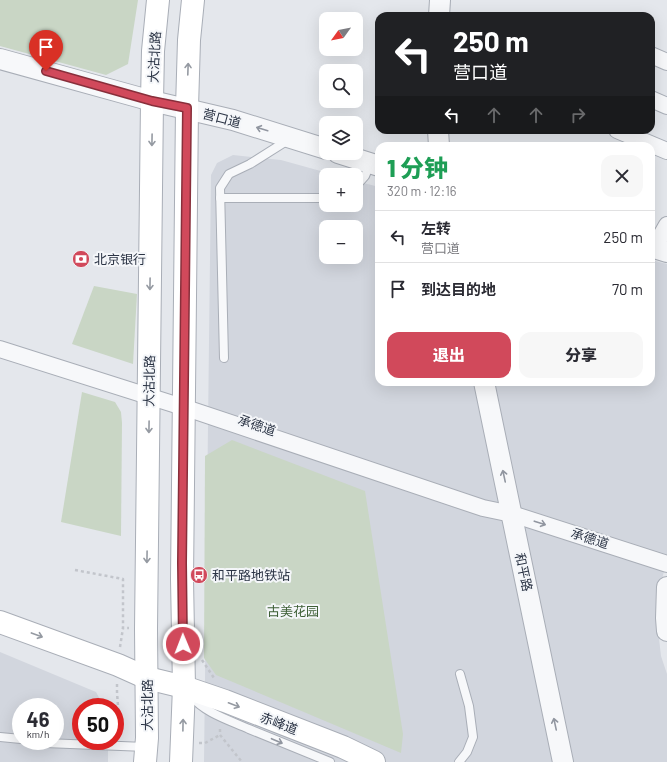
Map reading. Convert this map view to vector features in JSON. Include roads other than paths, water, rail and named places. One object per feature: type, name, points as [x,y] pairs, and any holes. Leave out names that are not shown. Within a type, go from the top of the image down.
[{"type":"main road","name":"大沽北路","points":[[146,755],[152,101],[153,51],[158,0]]},
{"type":"main road","points":[[181,762],[184,687],[182,579],[187,108],[192,0]]},
{"type":"main road","name":"赤峰道","points":[[2,625],[118,665],[147,678],[184,687],[225,701],[343,747],[374,762]]},
{"type":"street","points":[[439,12],[440,0]]},
{"type":"street","points":[[655,57],[667,62]]},
{"type":"street","name":"营口道","points":[[0,59],[152,101],[233,120],[319,147]]},
{"type":"street","points":[[655,101],[667,106]]},
{"type":"street","points":[[626,134],[644,142]]},
{"type":"street","points":[[655,146],[667,151]]},
{"type":"street","points":[[360,160],[375,165]]},
{"type":"street","points":[[657,249],[667,226]]},
{"type":"street","name":"承德道","points":[[0,340],[149,393]]},
{"type":"street","name":"承德道","points":[[0,349],[184,404],[483,508],[512,514],[667,564]]},
{"type":"street","name":"和平路","points":[[485,386],[563,762]]},
{"type":"street","points":[[667,587],[667,630]]},
{"type":"lane","points":[[224,358],[220,188],[229,174],[250,164],[291,138]]},
{"type":"lane","points":[[363,178],[375,165]]},
{"type":"lane","points":[[220,198],[319,198]]},
{"type":"lane","points":[[459,762],[467,752],[473,737],[469,706],[460,674]]},
{"type":"lane","name":"赤峰道","points":[[184,687],[201,706],[221,717],[330,762]]},
{"type":"lane","points":[[0,737],[12,739]]},
{"type":"lane","points":[[64,744],[146,755]]},
{"type":"place","name":"北京银行","points":[[81,259]]},
{"type":"place","name":"和平路地铁站","points":[[199,575]]},
{"type":"park label","name":"古美花园","points":[[293,611]]}]
